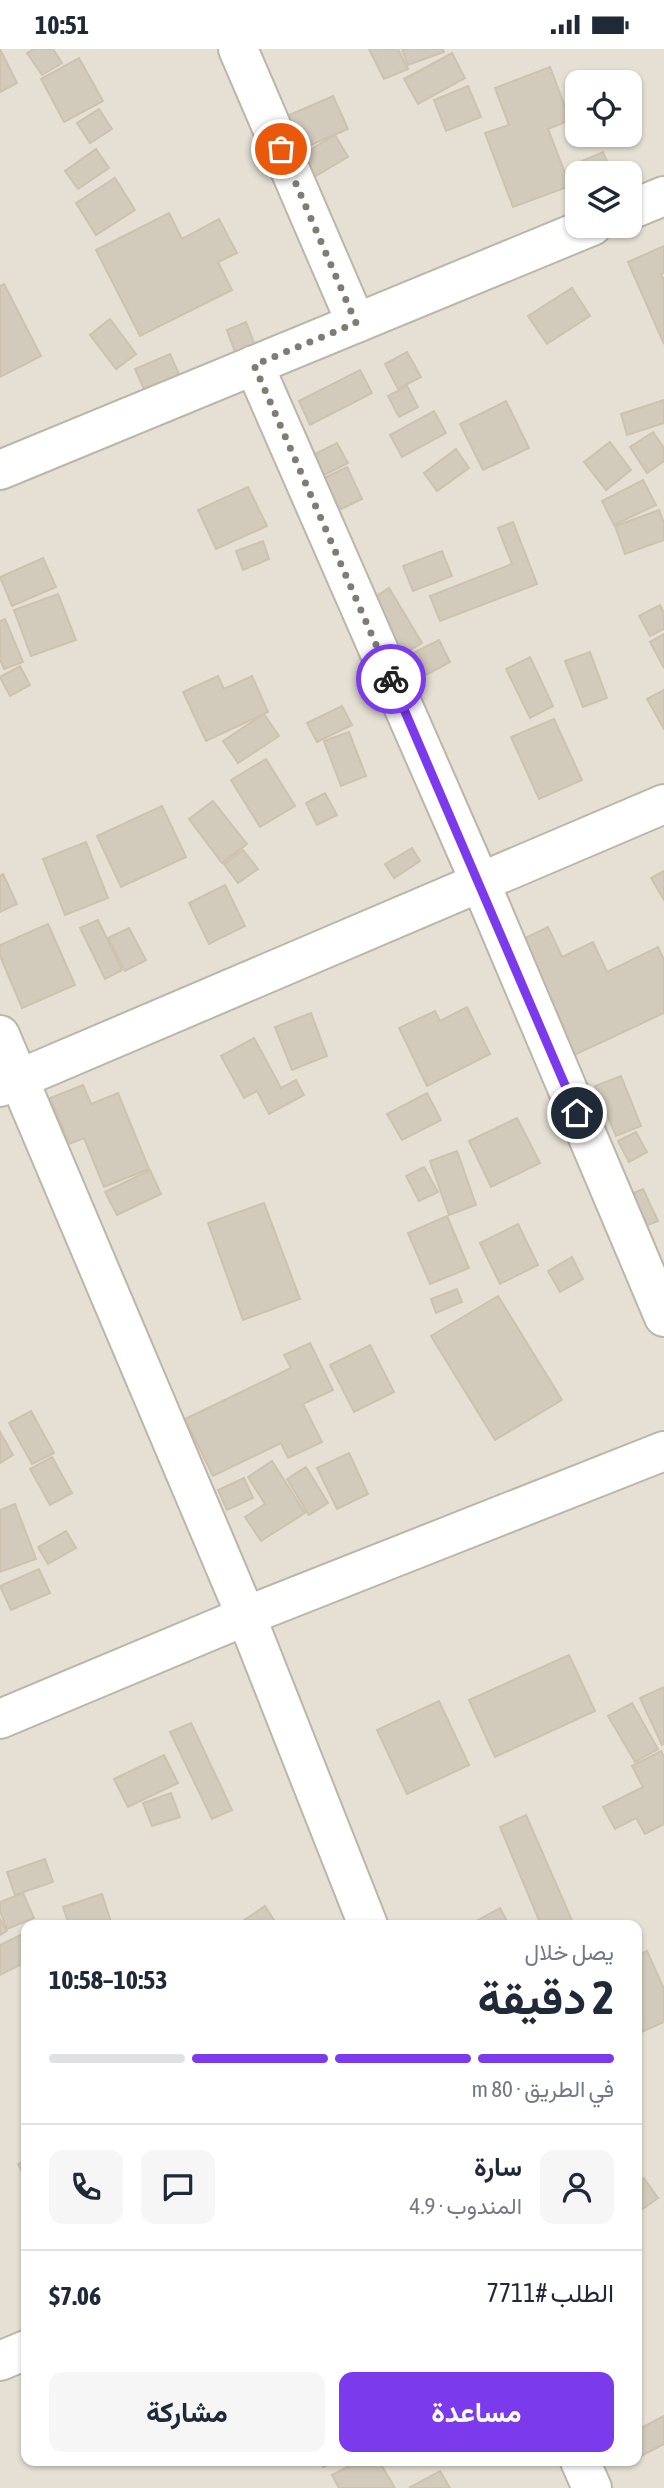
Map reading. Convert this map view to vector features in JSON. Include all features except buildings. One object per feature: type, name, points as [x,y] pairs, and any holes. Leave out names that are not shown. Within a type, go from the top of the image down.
[{"type":"street","points":[[238,49],[356,323]]},
{"type":"street","points":[[642,205],[664,196]]},
{"type":"street","points":[[0,470],[565,237]]},
{"type":"street","points":[[254,365],[480,882],[664,1317]]},
{"type":"street","points":[[9,1083],[664,804]]},
{"type":"street","points":[[0,1035],[9,1083],[246,1616],[366,1920]]},
{"type":"street","points":[[0,1719],[246,1616],[664,1451]]},
{"type":"street","points":[[0,2361],[21,2352]]},
{"type":"street","points":[[582,2466],[592,2488]]},
{"type":"shaded area","points":[[0,49],[664,49],[664,2488],[0,2488]]},
{"type":"way so far","points":[[281,149],[356,323],[254,365],[391,679]]},
{"type":"route","points":[[391,679],[577,1113]]}]
